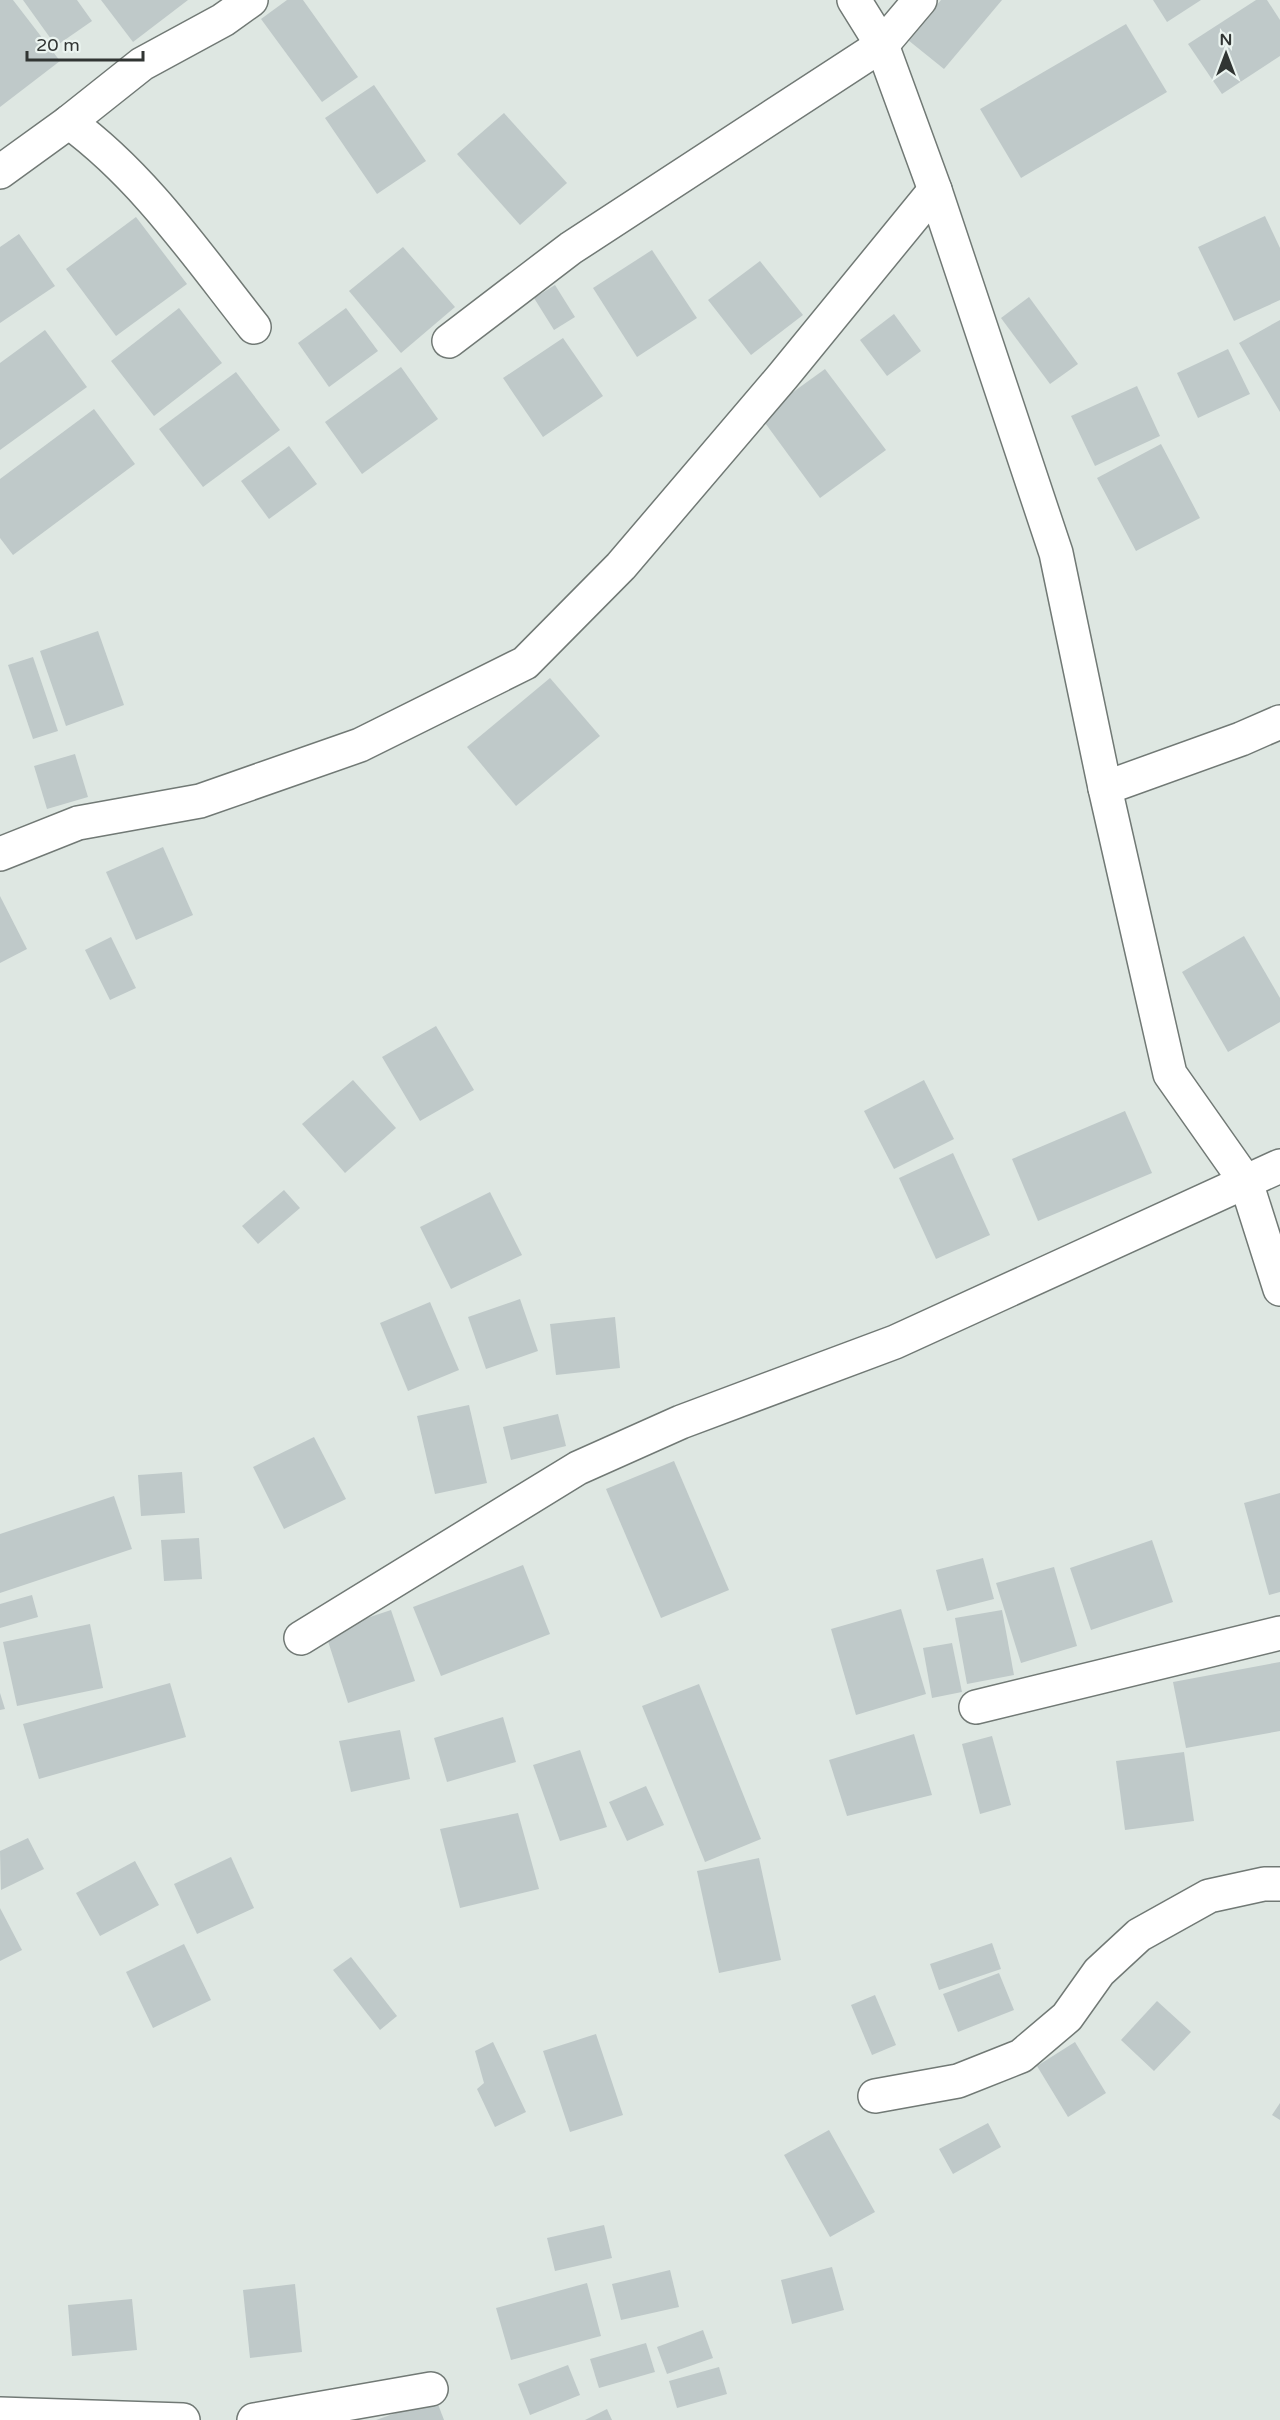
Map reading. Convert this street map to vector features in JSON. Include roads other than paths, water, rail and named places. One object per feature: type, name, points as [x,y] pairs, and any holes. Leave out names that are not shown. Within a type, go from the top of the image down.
[{"type":"street","points":[[0,172],[69,122],[142,64],[223,20],[251,0]]},
{"type":"street","points":[[854,0],[882,45],[935,190],[1056,553],[1105,788],[1170,1074],[1246,1182],[1280,1289]]},
{"type":"street","points":[[449,341],[571,248],[882,45],[921,0]]},
{"type":"street","points":[[69,122],[99,144],[148,193],[254,327]]},
{"type":"street","points":[[0,854],[78,823],[200,801],[360,746],[525,663],[628,557],[783,376],[935,190]]},
{"type":"street","points":[[1105,788],[1280,722]]},
{"type":"street","points":[[302,1638],[578,1468],[681,1422],[895,1342],[1280,1166]]},
{"type":"street","points":[[976,1707],[1280,1633]]},
{"type":"street","points":[[875,2096],[958,2081],[1021,2056],[1066,2017],[1099,1972],[1140,1935],[1209,1896],[1264,1884],[1280,1884]]},
{"type":"street","points":[[254,2420],[431,2389]]},
{"type":"street","points":[[0,2414],[183,2420]]}]
